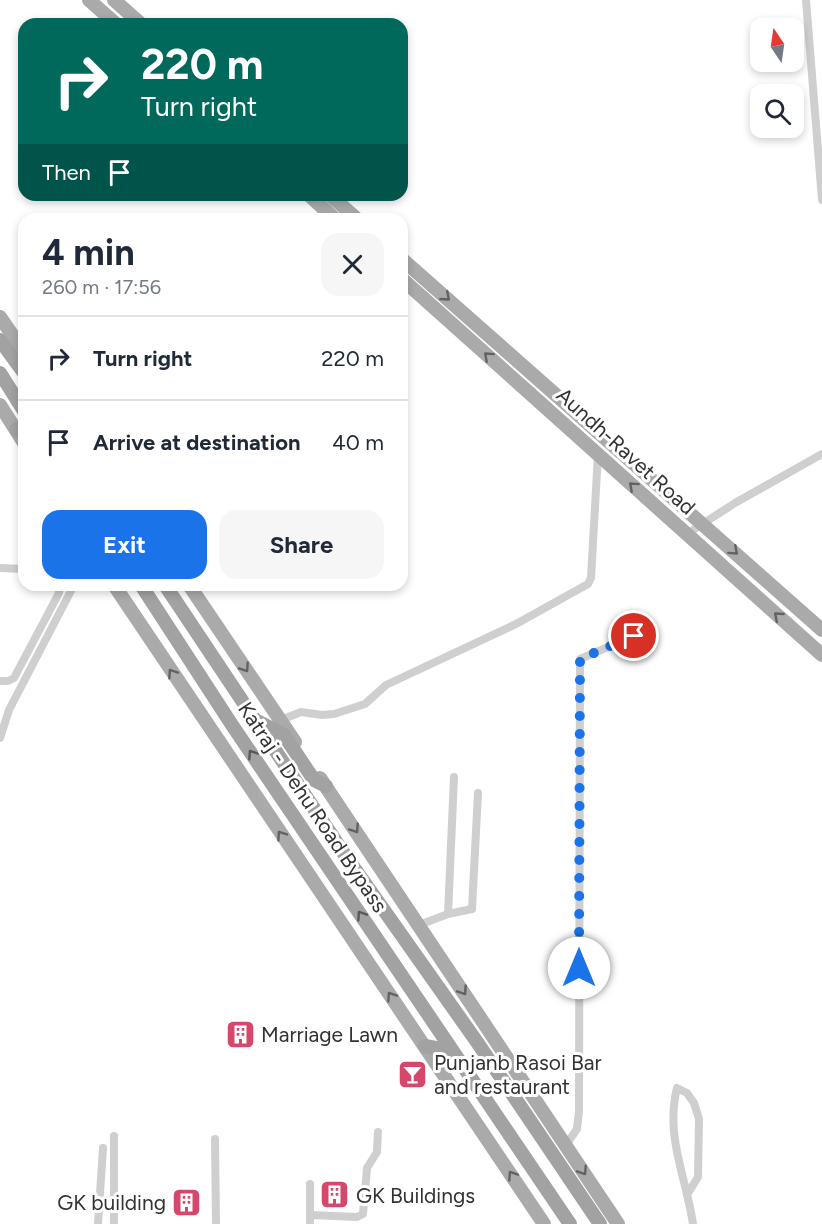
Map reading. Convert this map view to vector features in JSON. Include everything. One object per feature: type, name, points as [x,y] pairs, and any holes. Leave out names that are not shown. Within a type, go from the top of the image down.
[{"type":"highway","points":[[0,340],[18,365]]},
{"type":"highway","points":[[0,373],[18,402]]},
{"type":"highway","name":"Katraj - Dehu Road Bypass","points":[[145,591],[232,725],[570,1224]]},
{"type":"highway","name":"Katraj - Dehu Road Bypass","points":[[169,591],[345,855],[477,1042],[600,1224]]},
{"type":"highway","points":[[255,720],[284,735],[314,780],[326,786]]},
{"type":"highway","points":[[425,1046],[452,1051]]},
{"type":"main road","points":[[89,0],[109,18]]},
{"type":"main road","points":[[114,0],[134,18]]},
{"type":"main road","points":[[316,201],[328,213]]},
{"type":"main road","points":[[337,201],[350,213]]},
{"type":"main road","name":"Aundh-Ravet Road","points":[[408,264],[822,630]]},
{"type":"main road","name":"Aundh-Ravet Road","points":[[408,284],[822,655]]},
{"type":"main road","points":[[0,317],[18,342]]},
{"type":"main road","points":[[0,405],[18,428]]},
{"type":"main road","points":[[118,591],[544,1224]]},
{"type":"main road","points":[[193,591],[618,1224]]},
{"type":"street","points":[[806,0],[822,200]]},
{"type":"street","points":[[281,720],[301,712],[334,714],[365,704],[386,686],[516,624],[588,584],[591,578],[598,454]]},
{"type":"street","points":[[687,534],[822,454]]},
{"type":"street","points":[[0,567],[18,568]]},
{"type":"street","points":[[0,681],[14,678],[59,591]]},
{"type":"street","points":[[0,738],[9,710],[71,591]]},
{"type":"street","points":[[566,1145],[577,1129],[579,1111],[580,659],[634,636]]},
{"type":"street","points":[[447,914],[454,777]]},
{"type":"street","points":[[419,925],[447,914],[472,909],[478,793]]},
{"type":"street","points":[[687,1195],[698,1177],[699,1119],[694,1103],[687,1093],[677,1088],[673,1106],[673,1132],[693,1224]]},
{"type":"street","points":[[310,1184],[310,1219],[357,1217],[363,1214],[367,1168],[378,1152],[378,1132]]},
{"type":"street","points":[[114,1136],[114,1224]]},
{"type":"street","points":[[216,1139],[216,1224]]},
{"type":"street","points":[[98,1224],[103,1148]]},
{"type":"place","name":"Marriage Lawn","points":[[240,1034]]},
{"type":"place","name":"Punjanb Rasoi Bar and restaurant","points":[[413,1074]]},
{"type":"place","name":"GK Buildings","points":[[335,1195]]},
{"type":"place","name":"GK building","points":[[187,1202]]},
{"type":"route","points":[[579,968],[580,659],[634,636]]}]
